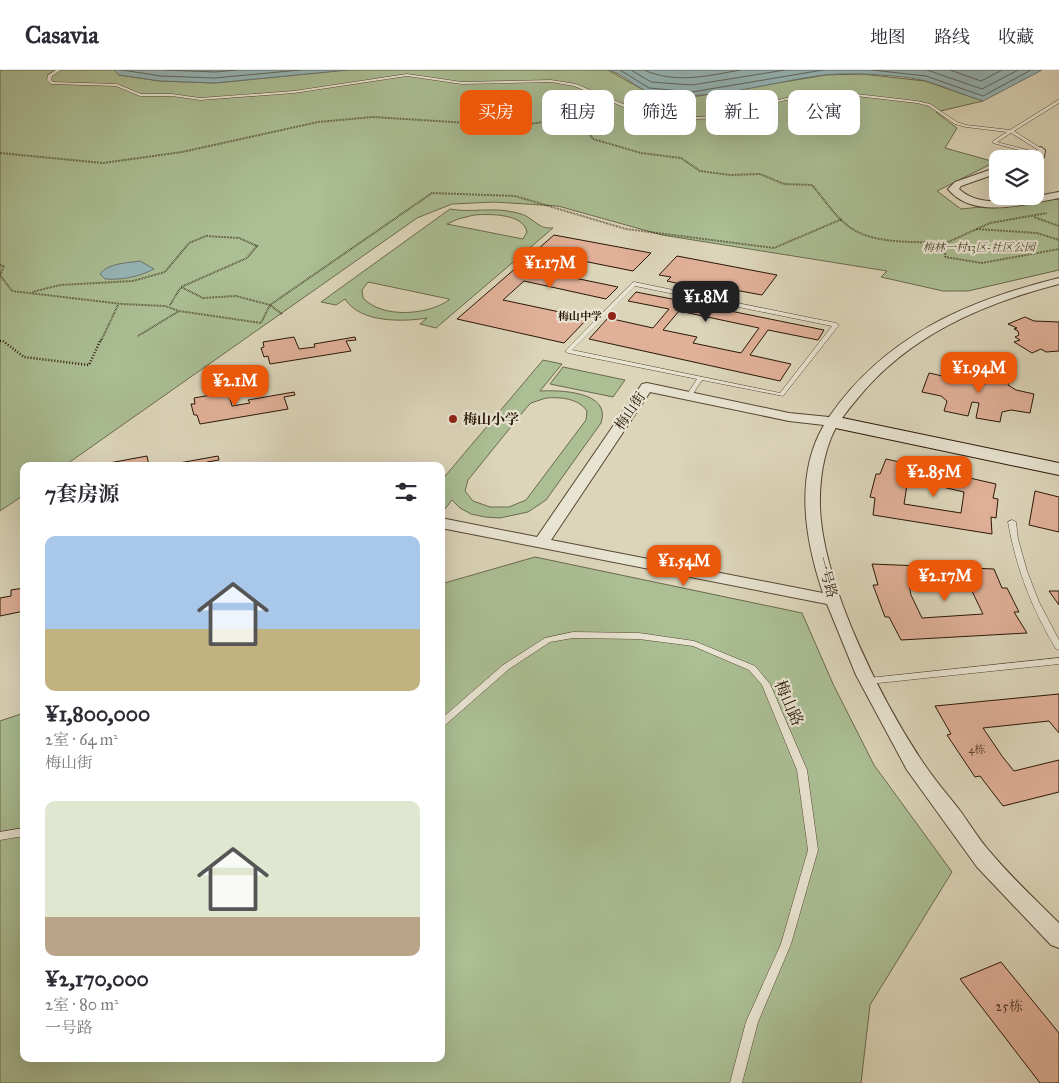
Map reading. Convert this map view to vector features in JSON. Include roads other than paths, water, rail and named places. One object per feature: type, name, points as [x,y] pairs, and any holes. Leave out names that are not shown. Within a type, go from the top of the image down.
[{"type":"street","points":[[989,173],[965,182],[953,189],[956,194],[968,199],[989,203]]},
{"type":"street","points":[[1044,197],[1059,195]]},
{"type":"street","name":"一号路","points":[[1059,282],[1000,298],[958,315],[920,336],[886,360],[857,388],[823,439],[815,473],[814,526],[832,600],[869,681],[910,758],[988,866],[1059,938]]},
{"type":"street","name":"梅山街","points":[[541,543],[647,387],[789,417],[833,422],[1059,469]]},
{"type":"street","name":"梅山街","points":[[833,422],[843,418],[884,421],[1059,458]]},
{"type":"street","points":[[445,524],[832,600]]},
{"type":"lane","points":[[59,70],[50,75],[49,80],[52,83],[117,85],[140,95],[172,95],[200,99],[294,92],[407,75],[462,83],[552,81],[575,85],[634,110],[698,118],[716,117],[802,94],[856,95],[930,105],[956,123],[966,126],[1011,131],[1037,150]]},
{"type":"lane","points":[[1028,150],[994,142],[1059,101]]},
{"type":"lane","points":[[634,284],[836,325],[780,395],[700,378],[568,351],[634,284]]},
{"type":"lane","points":[[689,396],[700,378]]},
{"type":"lane","points":[[1012,522],[1020,564],[1028,587],[1038,611],[1059,647]]},
{"type":"lane","name":"梅山路","points":[[445,721],[506,668],[548,640],[573,635],[639,636],[694,644],[752,668],[766,684],[802,770],[813,850],[786,944],[752,1022],[736,1083]]},
{"type":"lane","points":[[869,681],[1059,661]]},
{"type":"lane","points":[[0,836],[20,833]]},
{"type":"water","points":[[114,70],[348,70],[215,83],[160,81],[119,75]]},
{"type":"water","points":[[608,70],[1042,70],[983,101],[926,81],[903,77],[835,74],[743,90],[706,90],[706,95],[696,95],[696,90],[644,90],[615,72]]},
{"type":"water","points":[[140,261],[154,269],[136,276],[118,279],[105,279],[100,274],[103,270],[113,266]]},
{"type":"place","name":"梅山中学","points":[[612,316]]},
{"type":"place","name":"梅山小学","points":[[453,419]]},
{"type":"park label","name":"梅林一村13区-社区公园","points":[[979,247]]}]
